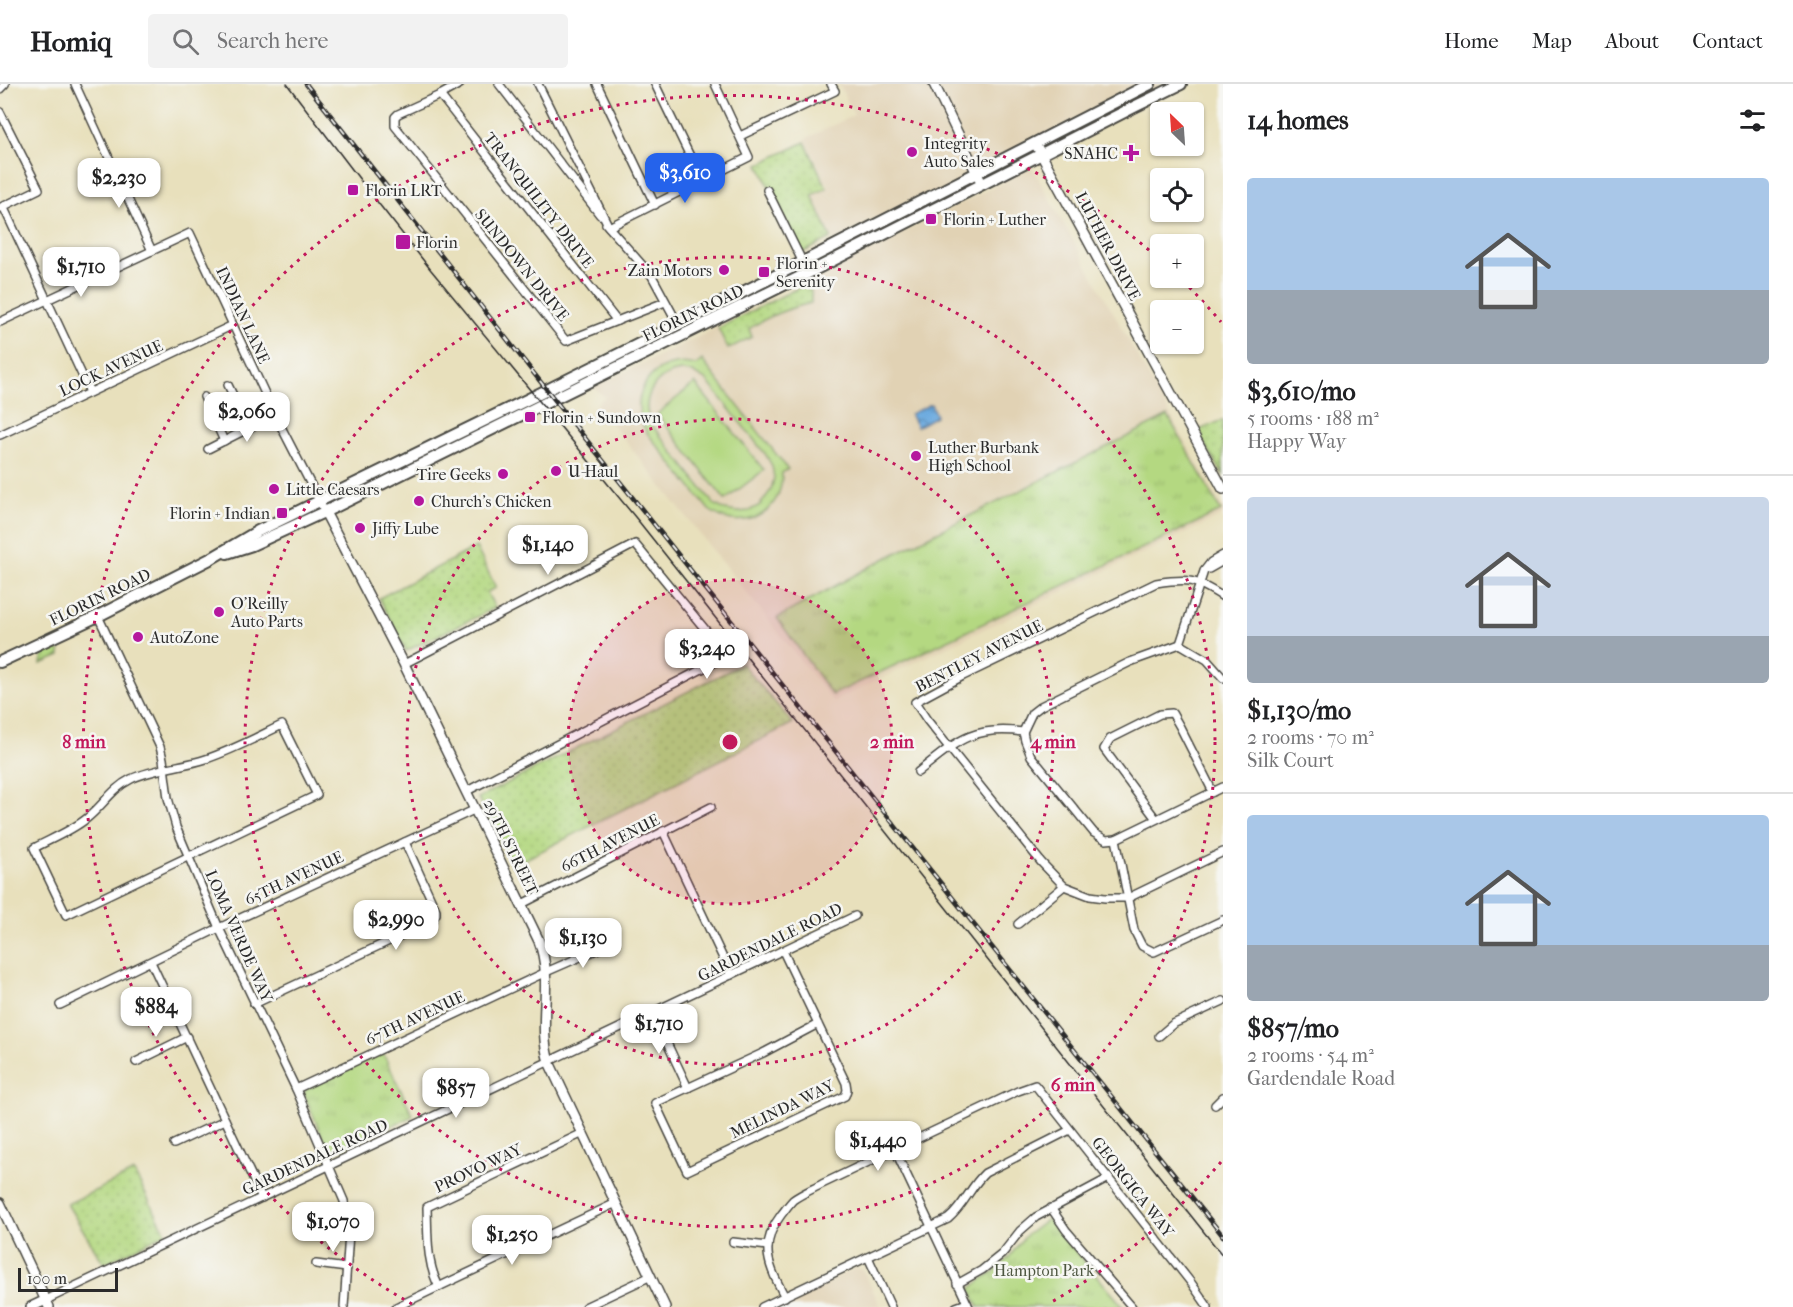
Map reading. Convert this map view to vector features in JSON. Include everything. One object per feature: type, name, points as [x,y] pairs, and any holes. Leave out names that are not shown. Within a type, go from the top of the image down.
[{"type":"main road","name":"FLORIN ROAD","points":[[0,662],[98,616],[212,558],[252,545],[678,324],[1150,84]]},
{"type":"main road","name":"FLORIN ROAD","points":[[322,507],[672,340],[1181,84]]},
{"type":"main road","points":[[672,340],[678,324]]},
{"type":"street","points":[[0,89],[5,84]]},
{"type":"street","points":[[0,322],[152,251],[75,84]]},
{"type":"street","points":[[440,95],[460,84]]},
{"type":"street","points":[[499,84],[609,228],[652,276],[678,324]]},
{"type":"street","points":[[538,84],[609,228]]},
{"type":"street","points":[[597,84],[655,205]]},
{"type":"street","points":[[655,84],[702,181]]},
{"type":"street","points":[[740,136],[835,91],[831,84]]},
{"type":"street","points":[[934,84],[982,184]]},
{"type":"street","points":[[609,228],[749,157],[718,85]]},
{"type":"street","name":"SUNDOWN DRIVE","points":[[440,95],[398,114],[394,121],[396,130],[566,341],[665,302]]},
{"type":"street","name":"TRANQUILITY DRIVE","points":[[440,95],[617,321]]},
{"type":"street","points":[[0,112],[39,189],[1,207],[90,392]]},
{"type":"street","name":"LUTHER DRIVE","points":[[1035,143],[1223,489]]},
{"type":"street","points":[[767,190],[808,273]]},
{"type":"street","name":"INDIAN LANE","points":[[152,251],[190,233],[275,415],[322,507]]},
{"type":"street","name":"LOCK AVENUE","points":[[0,435],[233,325]]},
{"type":"street","points":[[228,386],[249,428]]},
{"type":"street","points":[[204,396],[224,441]]},
{"type":"street","points":[[208,449],[275,415]]},
{"type":"street","name":"29TH STREET","points":[[322,507],[404,664],[542,949],[546,972],[544,1036],[549,1062],[665,1307]]},
{"type":"street","points":[[404,664],[635,544],[727,656],[467,791]]},
{"type":"street","points":[[1180,644],[1204,571],[1223,555]]},
{"type":"street","points":[[1204,571],[1223,561]]},
{"type":"street","name":"BENTLEY AVENUE","points":[[1128,898],[1090,896],[1064,886],[1041,862],[915,702],[963,676],[1156,583],[1184,580],[1200,582]]},
{"type":"street","points":[[1200,582],[1223,597]]},
{"type":"street","name":"LOMA VERDE WAY","points":[[98,616],[160,747],[171,812],[219,928],[296,1089],[344,1201],[349,1251],[344,1307]]},
{"type":"street","points":[[1180,644],[1207,660],[1223,678]]},
{"type":"street","points":[[1180,644],[1130,662],[1041,706],[1032,713],[1023,732],[1025,741],[1031,756],[1094,832],[1106,840],[1116,839],[1223,787]]},
{"type":"street","points":[[1156,819],[1104,749],[1110,739],[1160,714],[1172,713],[1213,792]]},
{"type":"street","points":[[282,725],[318,795],[66,915],[34,848],[80,824],[120,785],[141,775],[165,770],[223,753],[282,725]]},
{"type":"street","points":[[918,772],[950,747],[972,734],[1005,729],[1023,732]]},
{"type":"street","name":"66TH AVENUE","points":[[522,904],[711,807]]},
{"type":"street","name":"65TH AVENUE","points":[[60,1005],[219,928],[476,809]]},
{"type":"street","points":[[663,831],[731,975]]},
{"type":"street","points":[[1116,839],[1134,930],[1142,946],[1154,952],[1223,920]]},
{"type":"street","points":[[254,1004],[432,921],[436,910],[405,842]]},
{"type":"street","points":[[1128,898],[1223,852]]},
{"type":"street","points":[[1018,924],[1064,886]]},
{"type":"street","name":"GARDENDALE ROAD","points":[[48,1303],[262,1197],[855,916]]},
{"type":"street","name":"67TH AVENUE","points":[[296,1089],[610,944]]},
{"type":"street","name":"MELINDA WAY","points":[[688,1088],[655,1103],[687,1171],[844,1096],[847,1090],[846,1083],[783,951]]},
{"type":"street","points":[[151,962],[262,1197]]},
{"type":"street","points":[[1159,1036],[1173,1024],[1223,1000]]},
{"type":"street","points":[[653,1012],[688,1088],[818,1024]]},
{"type":"street","points":[[136,1062],[188,1037]]},
{"type":"street","name":"GEORGICA WAY","points":[[896,1150],[1018,1090],[1035,1085],[1208,1307]]},
{"type":"street","points":[[1215,1105],[1223,1097]]},
{"type":"street","points":[[174,1144],[225,1120]]},
{"type":"street","points":[[762,1307],[948,1219],[958,1211],[985,1173],[1070,1130]]},
{"type":"street","name":"PROVO WAY","points":[[439,1287],[429,1258],[427,1207],[583,1133]]},
{"type":"street","points":[[785,1297],[769,1264],[768,1246],[772,1230],[792,1201],[822,1184],[896,1150],[968,1305],[956,1307]]},
{"type":"street","points":[[957,1284],[982,1270],[995,1259],[1036,1216],[1109,1178]]},
{"type":"street","points":[[0,1203],[48,1303],[31,1307]]},
{"type":"street","points":[[396,1307],[616,1203]]},
{"type":"street","points":[[1051,1208],[1066,1230],[1132,1307]]},
{"type":"street","points":[[733,1242],[768,1246]]},
{"type":"street","points":[[867,1257],[891,1307]]},
{"type":"street","points":[[316,1264],[347,1268]]},
{"type":"street","points":[[585,1307],[651,1276]]},
{"type":"shaded area","points":[[839,84],[1164,84],[838,249],[812,195],[829,187],[805,139],[854,115]]},
{"type":"shaded area","name":"Luther Burbank High School","points":[[1032,167],[1223,509],[1223,515],[833,701],[596,404],[605,397],[593,387],[706,333]]},
{"type":"shaded area","points":[[856,1268],[863,1270],[881,1307],[773,1307]]},
{"type":"green space","points":[[805,142],[827,188],[812,195],[831,238],[802,253],[796,247],[759,164]]},
{"type":"green space","points":[[806,284],[811,291],[811,303],[763,320],[749,329],[752,337],[728,349],[718,328]]},
{"type":"green space","points":[[702,360],[788,469],[782,473],[776,500],[758,516],[746,520],[734,520],[721,517],[709,510],[648,434],[641,420],[639,406],[641,393],[646,382],[655,372],[681,363],[696,365]],"holes":[[[692,372],[707,381],[766,455],[772,466],[774,478],[771,490],[760,505],[749,511],[725,510],[714,504],[651,424],[647,406],[657,383],[672,373]]]},
{"type":"green space","points":[[695,383],[764,470],[725,500],[657,414]]},
{"type":"green space","points":[[1168,416],[1221,511],[832,695],[777,618],[884,559]]},
{"type":"green space","points":[[1223,420],[1223,475],[1197,431]]},
{"type":"green space","points":[[476,547],[496,588],[487,592],[495,608],[406,651],[379,598]]},
{"type":"green space","points":[[54,647],[60,652],[60,656],[41,664],[43,652]]},
{"type":"green space","points":[[742,664],[793,723],[512,866],[478,798]]},
{"type":"green space","points":[[383,1053],[413,1116],[333,1153],[328,1150],[304,1094],[306,1089]]},
{"type":"green space","points":[[134,1172],[166,1233],[104,1264],[67,1204]]},
{"type":"green space","name":"Hampton Park","points":[[1048,1219],[1123,1307],[979,1307],[970,1289],[995,1271],[1023,1238]]},
{"type":"water","points":[[931,404],[936,416],[917,427],[910,414]]},
{"type":"tram line","points":[[287,84],[431,270],[640,523],[1223,1256]]},
{"type":"railway","points":[[306,84],[569,418],[1223,1236]]},
{"type":"place","name":"Integrity Auto Sales","points":[[912,152]]},
{"type":"place","name":"SNAHC","points":[[1131,153]]},
{"type":"place","name":"Florin LRT","points":[[353,190]]},
{"type":"place","name":"Florin + Luther","points":[[931,219]]},
{"type":"place","name":"Florin","points":[[403,242]]},
{"type":"place","name":"Zain Motors","points":[[724,270]]},
{"type":"place","name":"Florin + Serenity","points":[[764,272]]},
{"type":"place","name":"Florin + Sundown","points":[[530,417]]},
{"type":"place","name":"Luther Burbank High School","points":[[916,456]]},
{"type":"place","name":"U-Haul","points":[[556,471]]},
{"type":"place","name":"Tire Geeks","points":[[503,474]]},
{"type":"place","name":"Little Caesars","points":[[274,489]]},
{"type":"place","name":"Church's Chicken","points":[[419,501]]},
{"type":"place","name":"Florin + Indian","points":[[282,513]]},
{"type":"place","name":"Jiffy Lube","points":[[360,528]]},
{"type":"place","name":"O'Reilly Auto Parts","points":[[219,612]]},
{"type":"place","name":"AutoZone","points":[[138,637]]}]
